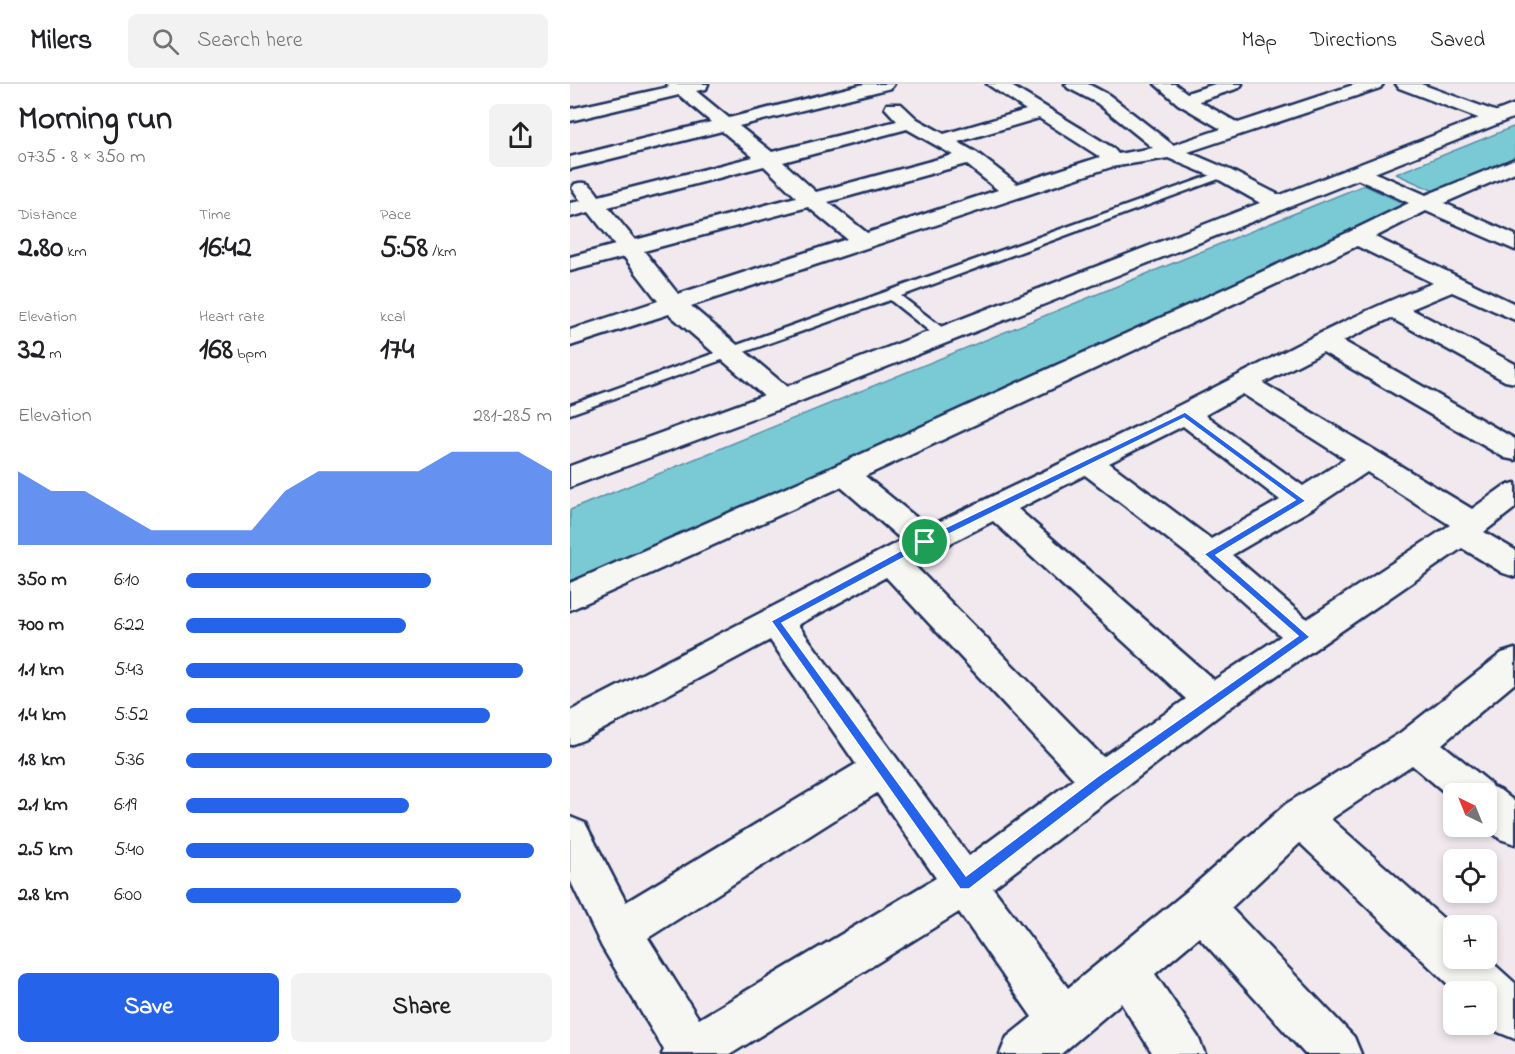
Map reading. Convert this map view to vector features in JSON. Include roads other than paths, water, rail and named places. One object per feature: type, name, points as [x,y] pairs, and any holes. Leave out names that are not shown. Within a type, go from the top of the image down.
[{"type":"street","points":[[570,115],[609,98],[703,84]]},
{"type":"street","points":[[996,84],[1106,152],[1110,157],[1108,161]]},
{"type":"street","points":[[1074,84],[1103,99],[1170,152],[1223,174],[1277,203]]},
{"type":"street","points":[[1164,84],[1184,100],[1235,129]]},
{"type":"street","points":[[1184,100],[1233,84]]},
{"type":"street","points":[[570,338],[1108,161],[1170,152],[1374,84]]},
{"type":"street","points":[[1405,84],[1504,114]]},
{"type":"street","points":[[570,163],[873,85],[910,123],[970,157],[1015,193]]},
{"type":"street","points":[[678,87],[768,159],[811,199],[863,241]]},
{"type":"street","points":[[781,92],[797,106]]},
{"type":"street","points":[[609,98],[642,146]]},
{"type":"street","points":[[941,141],[1040,112]]},
{"type":"street","points":[[570,477],[783,398],[1277,203],[1360,173],[1504,114]]},
{"type":"street","points":[[570,210],[910,123]]},
{"type":"street","points":[[570,264],[970,157]]},
{"type":"street","points":[[570,597],[843,474],[1357,237],[1425,203],[1515,165]]},
{"type":"street","points":[[570,173],[674,305],[783,398]]},
{"type":"street","points":[[1360,173],[1515,243]]},
{"type":"street","points":[[1490,177],[1515,189]]},
{"type":"street","points":[[1357,237],[1515,313]]},
{"type":"street","points":[[570,729],[925,542],[998,508],[1086,461],[1245,384],[1323,341],[1391,308],[1454,283]]},
{"type":"street","points":[[1391,308],[1515,375]]},
{"type":"street","points":[[1323,341],[1515,452]]},
{"type":"street","points":[[1245,384],[1366,459],[1515,565]]},
{"type":"street","points":[[1185,414],[1302,501]]},
{"type":"street","points":[[1209,554],[1302,501],[1366,459]]},
{"type":"street","points":[[1086,461],[1209,554],[1305,637]]},
{"type":"street","points":[[843,474],[925,542]]},
{"type":"street","points":[[570,836],[618,932],[689,1052],[964,885],[1212,700],[1466,529],[1515,493]]},
{"type":"street","points":[[998,508],[1212,700]]},
{"type":"street","points":[[890,561],[1101,781]]},
{"type":"street","points":[[776,621],[1063,1021]]},
{"type":"street","points":[[1024,1054],[1201,907],[1300,817],[1414,744],[1513,668]]},
{"type":"street","points":[[1414,744],[1462,783]]},
{"type":"street","points":[[618,932],[883,768]]},
{"type":"street","points":[[1497,812],[1515,826]]},
{"type":"street","points":[[1300,817],[1443,948]]},
{"type":"street","points":[[1201,907],[1337,1054]]},
{"type":"street","points":[[1125,969],[1181,1054]]},
{"type":"street","points":[[1466,969],[1515,1015]]},
{"type":"lane","points":[[570,410],[1223,174]]},
{"type":"lane","points":[[892,295],[944,335]]},
{"type":"water","points":[[1515,126],[1515,163],[1443,195],[1396,174]]},
{"type":"water","points":[[1364,185],[1411,207],[570,591],[570,510]]}]
